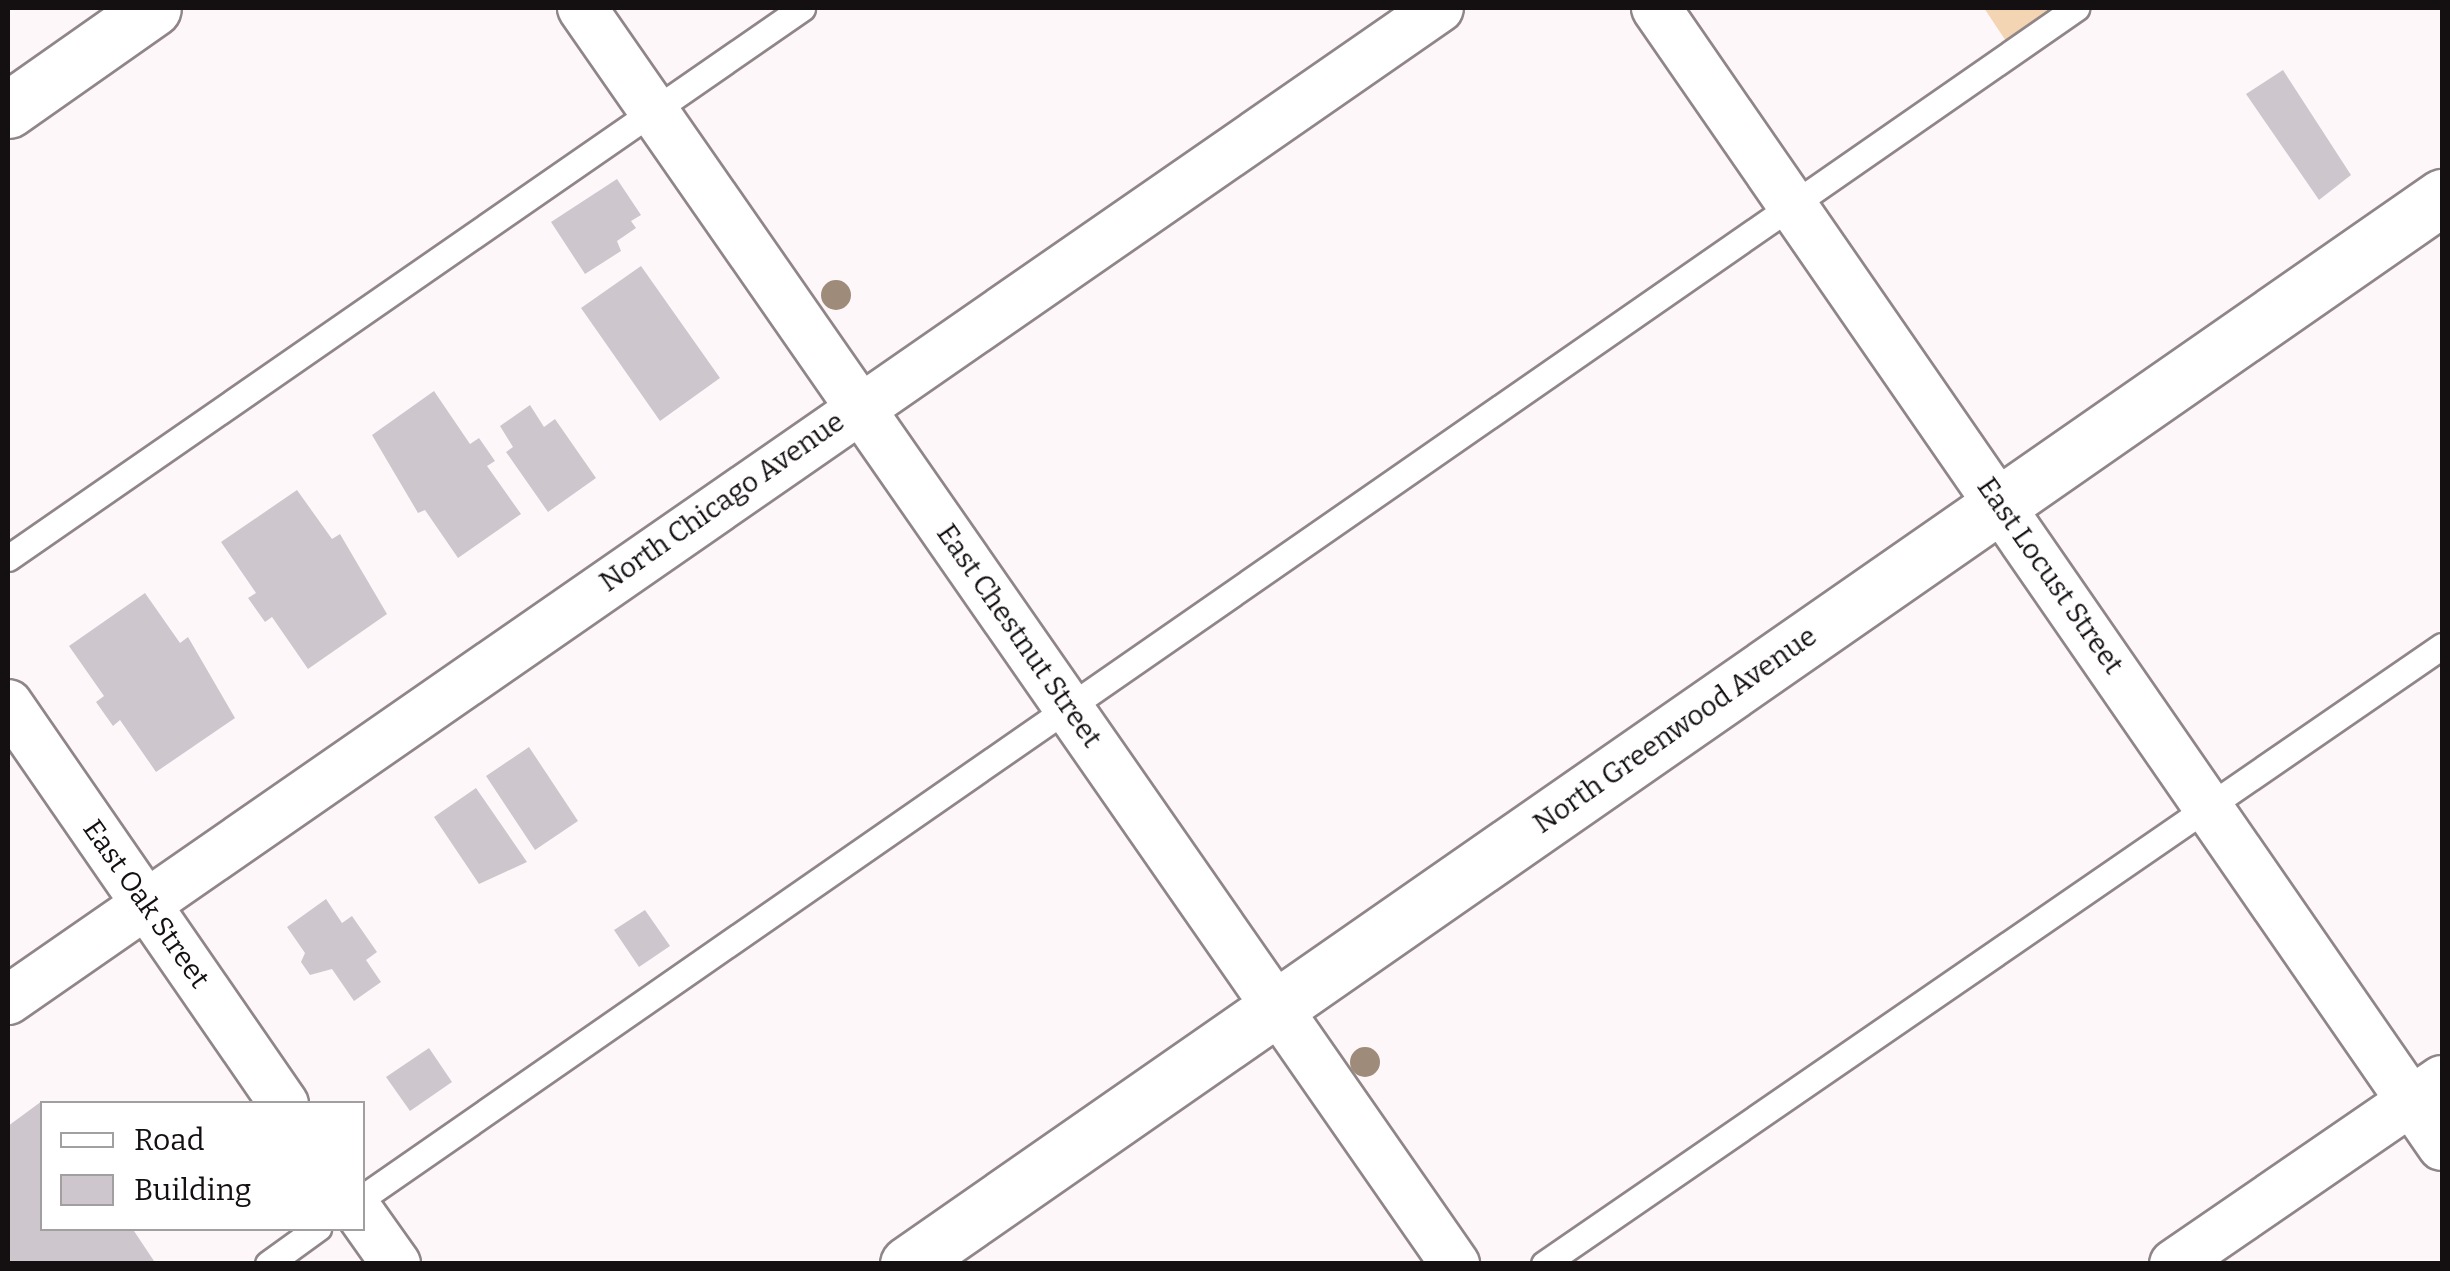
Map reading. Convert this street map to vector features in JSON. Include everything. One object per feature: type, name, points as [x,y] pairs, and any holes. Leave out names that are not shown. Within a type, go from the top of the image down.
[{"type":"street","points":[[8,110],[154,8]]},
{"type":"street","name":"East Chestnut Street","points":[[582,8],[1455,1264]]},
{"type":"street","name":"North Chicago Avenue","points":[[8,1000],[860,406],[1440,8]]},
{"type":"street","name":"East Locust Street","points":[[1656,8],[2209,806],[2427,1091],[2442,1146]]},
{"type":"street","name":"North Greenwood Avenue","points":[[908,1264],[2442,197]]},
{"type":"street","name":"East Oak Street","points":[[8,704],[282,1101]]},
{"type":"street","points":[[2174,1264],[2427,1091]]},
{"type":"street","points":[[365,1220],[396,1264]]},
{"type":"lane","points":[[8,558],[802,8]]},
{"type":"lane","points":[[365,1196],[2076,8]]},
{"type":"lane","points":[[1544,1264],[2442,646]]},
{"type":"lane","points":[[268,1264],[314,1231]]},
{"type":"shaded area","points":[[1984,8],[2053,8],[2006,41]]},
{"type":"building","points":[[2283,70],[2351,175],[2319,200],[2246,94]]},
{"type":"building","points":[[617,179],[641,215],[631,221],[636,228],[617,241],[621,251],[585,274],[551,222]]},
{"type":"building","points":[[641,266],[720,378],[660,421],[581,308]]},
{"type":"building","points":[[434,391],[470,444],[479,438],[495,461],[487,466],[521,514],[458,558],[425,510],[418,513],[372,435]]},
{"type":"building","points":[[530,405],[544,427],[555,419],[596,478],[548,512],[506,452],[513,447],[500,426]]},
{"type":"building","points":[[297,490],[332,539],[340,534],[387,614],[308,669],[272,617],[265,622],[248,598],[256,593],[221,542]]},
{"type":"building","points":[[145,593],[180,643],[188,637],[235,718],[156,772],[120,720],[113,726],[96,702],[104,696],[69,646]]},
{"type":"building","points":[[529,747],[578,821],[535,850],[486,776]]},
{"type":"building","points":[[476,788],[527,862],[479,884],[434,817]]},
{"type":"building","points":[[326,899],[342,923],[352,916],[377,952],[366,960],[381,982],[354,1001],[332,969],[310,975],[301,962],[305,953],[287,927]]},
{"type":"building","points":[[645,910],[670,946],[639,967],[614,930]]},
{"type":"building","points":[[429,1048],[452,1082],[410,1111],[386,1077]]},
{"type":"building","points":[[40,1102],[40,1231],[134,1231],[156,1264],[8,1264],[8,1126]]}]
